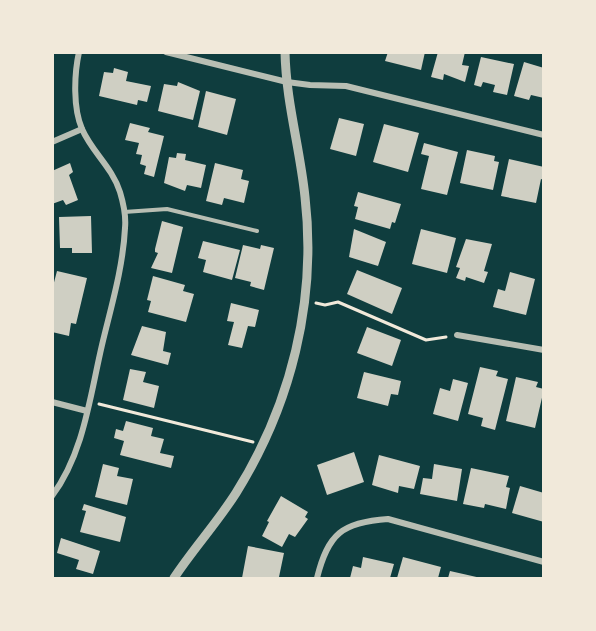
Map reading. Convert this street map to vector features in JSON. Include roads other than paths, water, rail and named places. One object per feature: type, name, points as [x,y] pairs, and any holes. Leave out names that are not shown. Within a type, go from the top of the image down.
[{"type":"street","points":[[52,496],[64,480],[75,455],[87,411],[120,268],[125,226],[120,193],[109,167],[82,129],[75,86],[79,52]]},
{"type":"street","points":[[166,52],[287,82],[310,86],[346,86],[543,135]]},
{"type":"street","points":[[174,579],[224,512],[263,444],[288,385],[298,346],[307,272],[305,198],[291,121],[285,52]]},
{"type":"street","points":[[52,142],[82,129]]},
{"type":"street","points":[[457,335],[543,350]]},
{"type":"street","points":[[52,402],[87,411]]},
{"type":"street","points":[[318,579],[321,562],[334,535],[344,528],[364,521],[388,519],[543,562]]},
{"type":"lane","points":[[123,212],[166,209],[257,231]]}]
